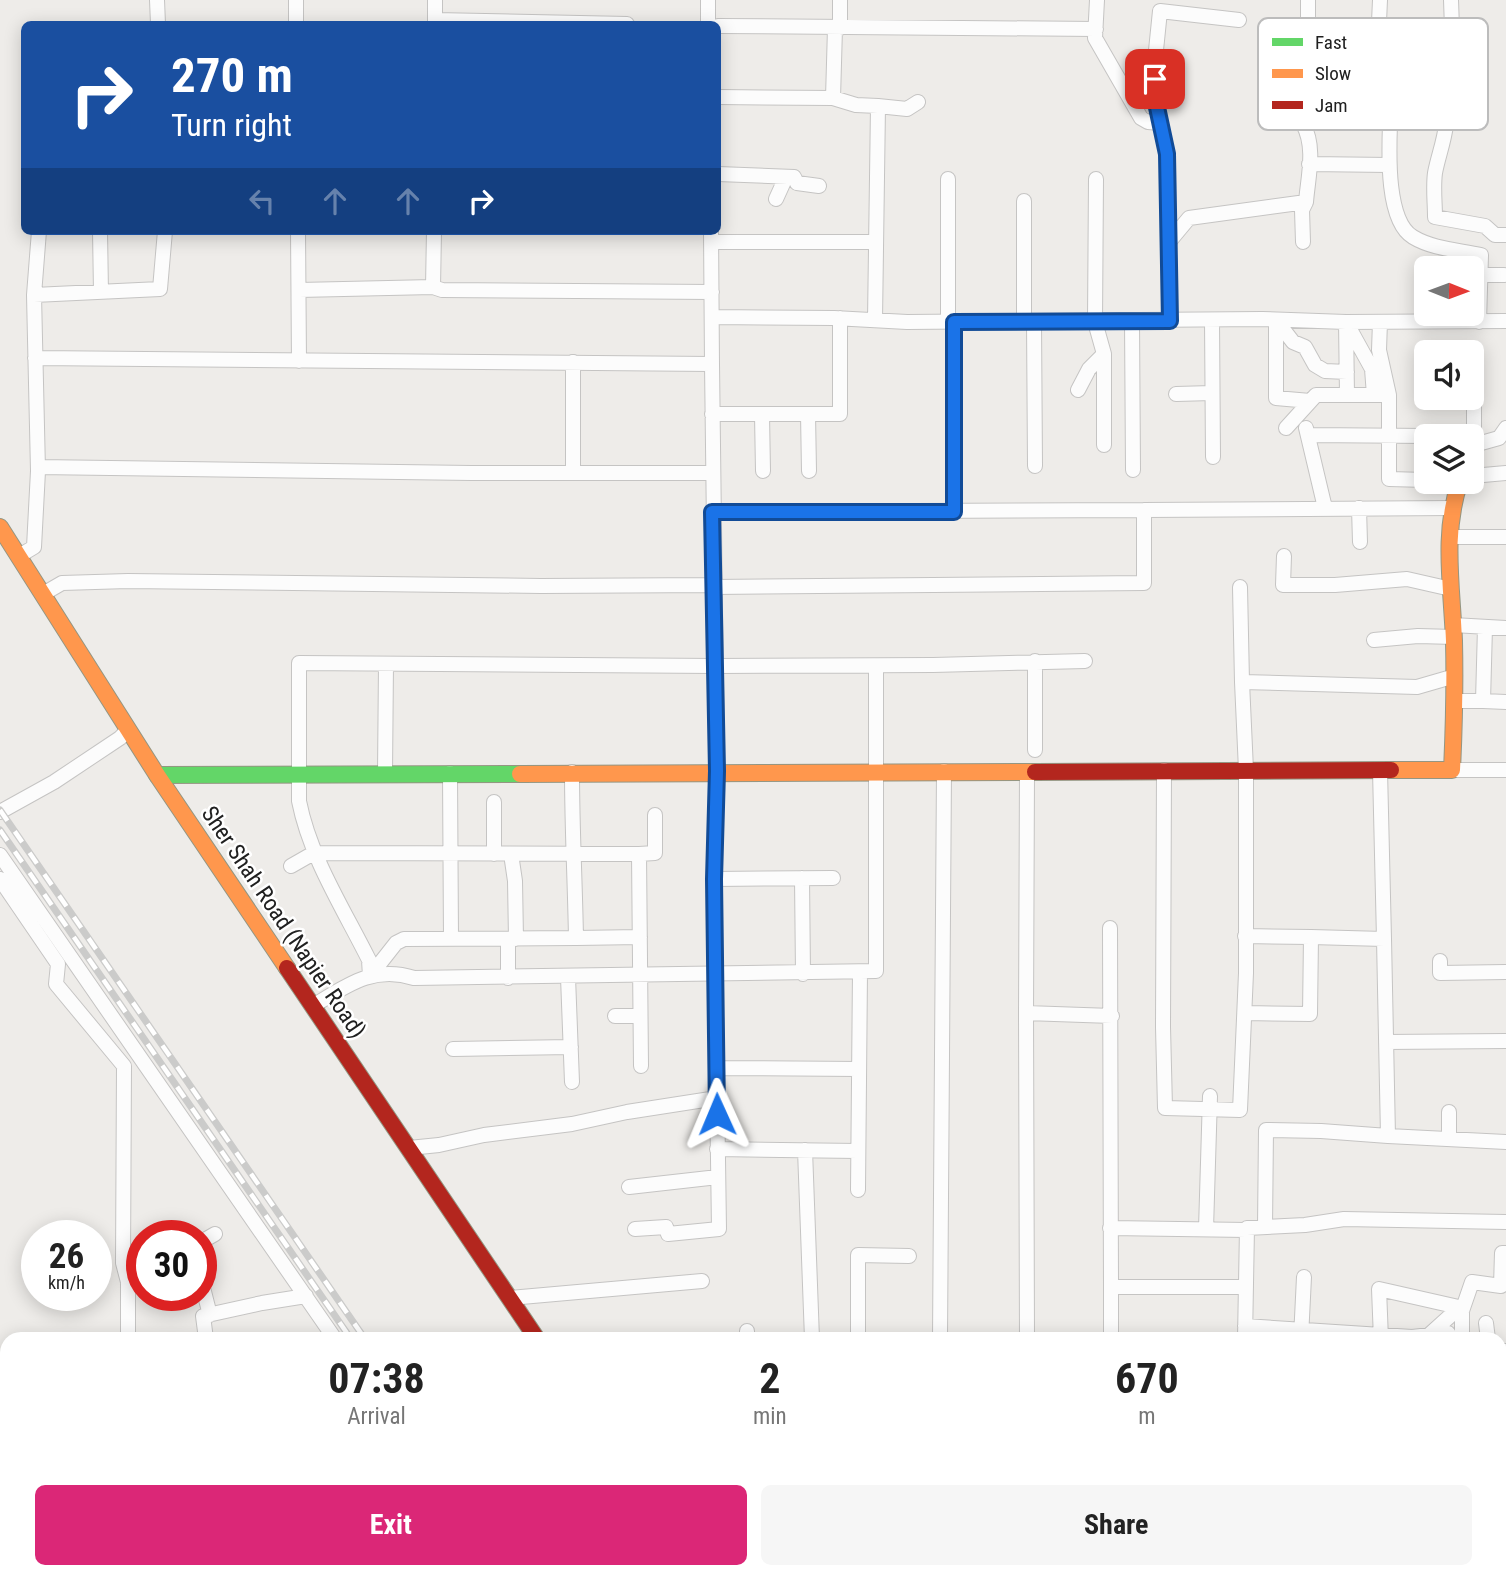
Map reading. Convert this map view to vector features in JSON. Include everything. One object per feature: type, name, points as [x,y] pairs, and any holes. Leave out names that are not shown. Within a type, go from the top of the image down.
[{"type":"main road","points":[[157,775],[1164,769],[1452,770],[1455,676],[1450,537],[1454,494]]},
{"type":"main road","name":"Sher Shah Road (Napier Road)","points":[[0,527],[43,594],[124,734],[157,775],[293,989],[313,1006],[520,1332]]},
{"type":"main road","name":"Sher Shah Road (Napier Road)","points":[[0,552],[293,989],[532,1332]]},
{"type":"street","points":[[157,0],[158,21]]},
{"type":"street","points":[[296,0],[296,21]]},
{"type":"street","points":[[435,0],[435,21]]},
{"type":"street","points":[[708,0],[708,21]]},
{"type":"street","points":[[833,98],[840,0]]},
{"type":"street","points":[[1097,0],[1096,38],[1141,118],[1147,122],[1160,122]]},
{"type":"street","points":[[1308,0],[1308,18]]},
{"type":"street","points":[[1379,18],[1380,0]]},
{"type":"street","points":[[1450,18],[1451,0]]},
{"type":"street","points":[[1170,321],[1167,154],[1155,98],[1155,60],[1160,11],[1239,20]]},
{"type":"street","points":[[721,26],[1096,29]]},
{"type":"street","points":[[721,97],[833,98],[856,105],[907,109],[918,102]]},
{"type":"street","points":[[876,320],[878,106]]},
{"type":"street","points":[[1303,242],[1303,210],[1306,202],[1310,136],[1306,130]]},
{"type":"street","points":[[1390,130],[1390,189],[1401,221],[1410,235],[1431,246],[1480,256]]},
{"type":"street","points":[[1445,130],[1435,174],[1435,217],[1485,226],[1495,235],[1506,235]]},
{"type":"street","points":[[1309,164],[1389,165]]},
{"type":"street","points":[[721,174],[794,177],[797,183],[819,186]]},
{"type":"street","points":[[776,199],[786,177]]},
{"type":"street","points":[[948,179],[954,512]]},
{"type":"street","points":[[1096,179],[1095,322],[1104,354],[1104,445]]},
{"type":"street","points":[[1024,201],[1035,466]]},
{"type":"street","points":[[1169,242],[1189,218],[1306,202]]},
{"type":"street","points":[[1169,213],[1184,223]]},
{"type":"street","points":[[19,556],[34,547],[38,467],[34,295],[39,235]]},
{"type":"street","points":[[100,235],[102,292]]},
{"type":"street","points":[[34,295],[160,289],[165,235]]},
{"type":"street","points":[[298,235],[299,362]]},
{"type":"street","points":[[433,287],[434,235]]},
{"type":"street","points":[[635,1229],[666,1227],[668,1234],[719,1229],[714,879],[717,771],[711,236],[876,242]]},
{"type":"street","points":[[1484,275],[1504,275]]},
{"type":"street","points":[[299,290],[433,287],[442,290],[712,292]]},
{"type":"street","points":[[712,317],[951,322],[1414,322]]},
{"type":"street","points":[[712,414],[840,414],[840,318]]},
{"type":"street","points":[[1212,320],[1213,457]]},
{"type":"street","points":[[1276,320],[1293,342],[1305,347],[1315,365],[1325,370],[1347,372]]},
{"type":"street","points":[[1276,320],[1276,398],[1310,401]]},
{"type":"street","points":[[1132,321],[1133,470]]},
{"type":"street","points":[[1484,321],[1506,321]]},
{"type":"street","points":[[1346,322],[1347,395]]},
{"type":"street","points":[[1346,322],[1372,369],[1381,395],[1389,436],[1389,479],[1414,480]]},
{"type":"street","points":[[1380,322],[1381,395]]},
{"type":"street","points":[[1078,390],[1089,369],[1104,354]]},
{"type":"street","points":[[35,358],[712,364]]},
{"type":"street","points":[[573,362],[573,472]]},
{"type":"street","points":[[1175,394],[1212,393]]},
{"type":"street","points":[[1286,428],[1316,395],[1381,395]]},
{"type":"street","points":[[808,414],[809,471]]},
{"type":"street","points":[[762,415],[763,471]]},
{"type":"street","points":[[1298,415],[1309,435],[1312,460],[1325,508]]},
{"type":"street","points":[[1484,439],[1499,438],[1506,428]]},
{"type":"street","points":[[1309,435],[1414,436]]},
{"type":"street","points":[[38,467],[471,473],[712,473]]},
{"type":"street","points":[[1484,475],[1506,473]]},
{"type":"street","points":[[1359,508],[1360,542]]},
{"type":"street","points":[[712,512],[1453,508]]},
{"type":"street","points":[[43,594],[62,583],[128,581],[541,586],[1144,583],[1144,510]]},
{"type":"street","points":[[1450,537],[1506,537]]},
{"type":"street","points":[[1284,556],[1283,585],[1335,585],[1407,579],[1451,589]]},
{"type":"street","points":[[1164,769],[1165,1108],[1210,1102],[1240,1110],[1245,1013],[1246,770],[1240,587]]},
{"type":"street","points":[[1483,701],[1485,627]]},
{"type":"street","points":[[1374,640],[1485,627],[1506,628]]},
{"type":"street","points":[[1035,661],[1035,750]]},
{"type":"street","points":[[370,976],[369,960],[315,853],[299,801],[299,663],[876,666],[1084,661]]},
{"type":"street","points":[[385,773],[386,664]]},
{"type":"street","points":[[313,1006],[352,982],[370,976],[398,973],[414,978],[508,978],[876,971],[876,666]]},
{"type":"street","points":[[1242,682],[1417,687],[1455,676]]},
{"type":"street","points":[[1455,701],[1506,702]]},
{"type":"street","points":[[0,812],[54,782],[124,734]]},
{"type":"street","points":[[1380,770],[1388,1136]]},
{"type":"street","points":[[1452,770],[1506,770]]},
{"type":"street","points":[[940,1332],[944,771]]},
{"type":"street","points":[[1027,771],[1027,1332]]},
{"type":"street","points":[[572,772],[576,937]]},
{"type":"street","points":[[450,773],[451,939]]},
{"type":"street","points":[[494,802],[494,854]]},
{"type":"street","points":[[291,866],[315,853],[655,853],[655,815]]},
{"type":"street","points":[[508,978],[515,881],[511,854]]},
{"type":"street","points":[[639,854],[641,1066]]},
{"type":"street","points":[[0,855],[330,1332]]},
{"type":"street","points":[[802,878],[803,974]]},
{"type":"street","points":[[714,879],[833,878]]},
{"type":"street","points":[[0,879],[58,964],[56,985],[124,1066],[123,1263],[128,1282],[128,1332]]},
{"type":"street","points":[[1110,928],[1111,1332]]},
{"type":"street","points":[[1245,936],[1384,939]]},
{"type":"street","points":[[370,976],[396,943],[404,939],[640,937]]},
{"type":"street","points":[[1245,1013],[1310,1014],[1311,937]]},
{"type":"street","points":[[1440,961],[1440,973],[1506,972]]},
{"type":"street","points":[[858,1190],[860,972]]},
{"type":"street","points":[[568,977],[572,1082]]},
{"type":"street","points":[[1026,1013],[1112,1016]]},
{"type":"street","points":[[615,1016],[640,1016]]},
{"type":"street","points":[[1386,1042],[1506,1041]]},
{"type":"street","points":[[453,1049],[571,1047]]},
{"type":"street","points":[[717,1068],[859,1069]]},
{"type":"street","points":[[405,1152],[484,1135],[572,1124],[626,1112],[717,1098]]},
{"type":"street","points":[[1206,1229],[1210,1102]]},
{"type":"street","points":[[1449,1112],[1450,1139]]},
{"type":"street","points":[[1265,1227],[1266,1130],[1321,1130],[1506,1142]]},
{"type":"street","points":[[717,1149],[858,1151]]},
{"type":"street","points":[[805,1150],[813,1332]]},
{"type":"street","points":[[629,1187],[718,1177]]},
{"type":"street","points":[[1110,1228],[1247,1230],[1344,1219],[1506,1222]]},
{"type":"street","points":[[1245,1332],[1247,1230]]},
{"type":"street","points":[[1433,1332],[1456,1312],[1472,1282],[1501,1286],[1502,1253],[1506,1253]]},
{"type":"street","points":[[858,1332],[858,1255],[909,1256]]},
{"type":"street","points":[[1301,1332],[1304,1277]]},
{"type":"street","points":[[510,1298],[702,1281]]},
{"type":"street","points":[[1111,1287],[1246,1287]]},
{"type":"street","points":[[1381,1332],[1379,1289],[1456,1312],[1461,1318],[1462,1332]]},
{"type":"street","points":[[205,1332],[203,1316],[306,1296]]},
{"type":"street","points":[[208,1311],[209,1315]]},
{"type":"street","points":[[1486,1323],[1487,1332]]},
{"type":"railway","points":[[0,810],[360,1332]]},
{"type":"railway","points":[[0,830],[346,1332]]},
{"type":"traffic: fast","points":[[157,775],[520,774]]},
{"type":"traffic: slow","points":[[1391,770],[1452,770],[1454,657],[1450,540],[1456,494]]},
{"type":"traffic: slow","points":[[0,527],[157,775],[287,968]]},
{"type":"traffic: slow","points":[[520,774],[1035,772]]},
{"type":"traffic: jam","points":[[1035,772],[1391,770]]},
{"type":"traffic: jam","points":[[287,968],[532,1332]]},
{"type":"route","points":[[717,1114],[714,879],[717,771],[712,512],[954,512],[954,322],[1170,321],[1167,154],[1155,98],[1155,79]]}]
